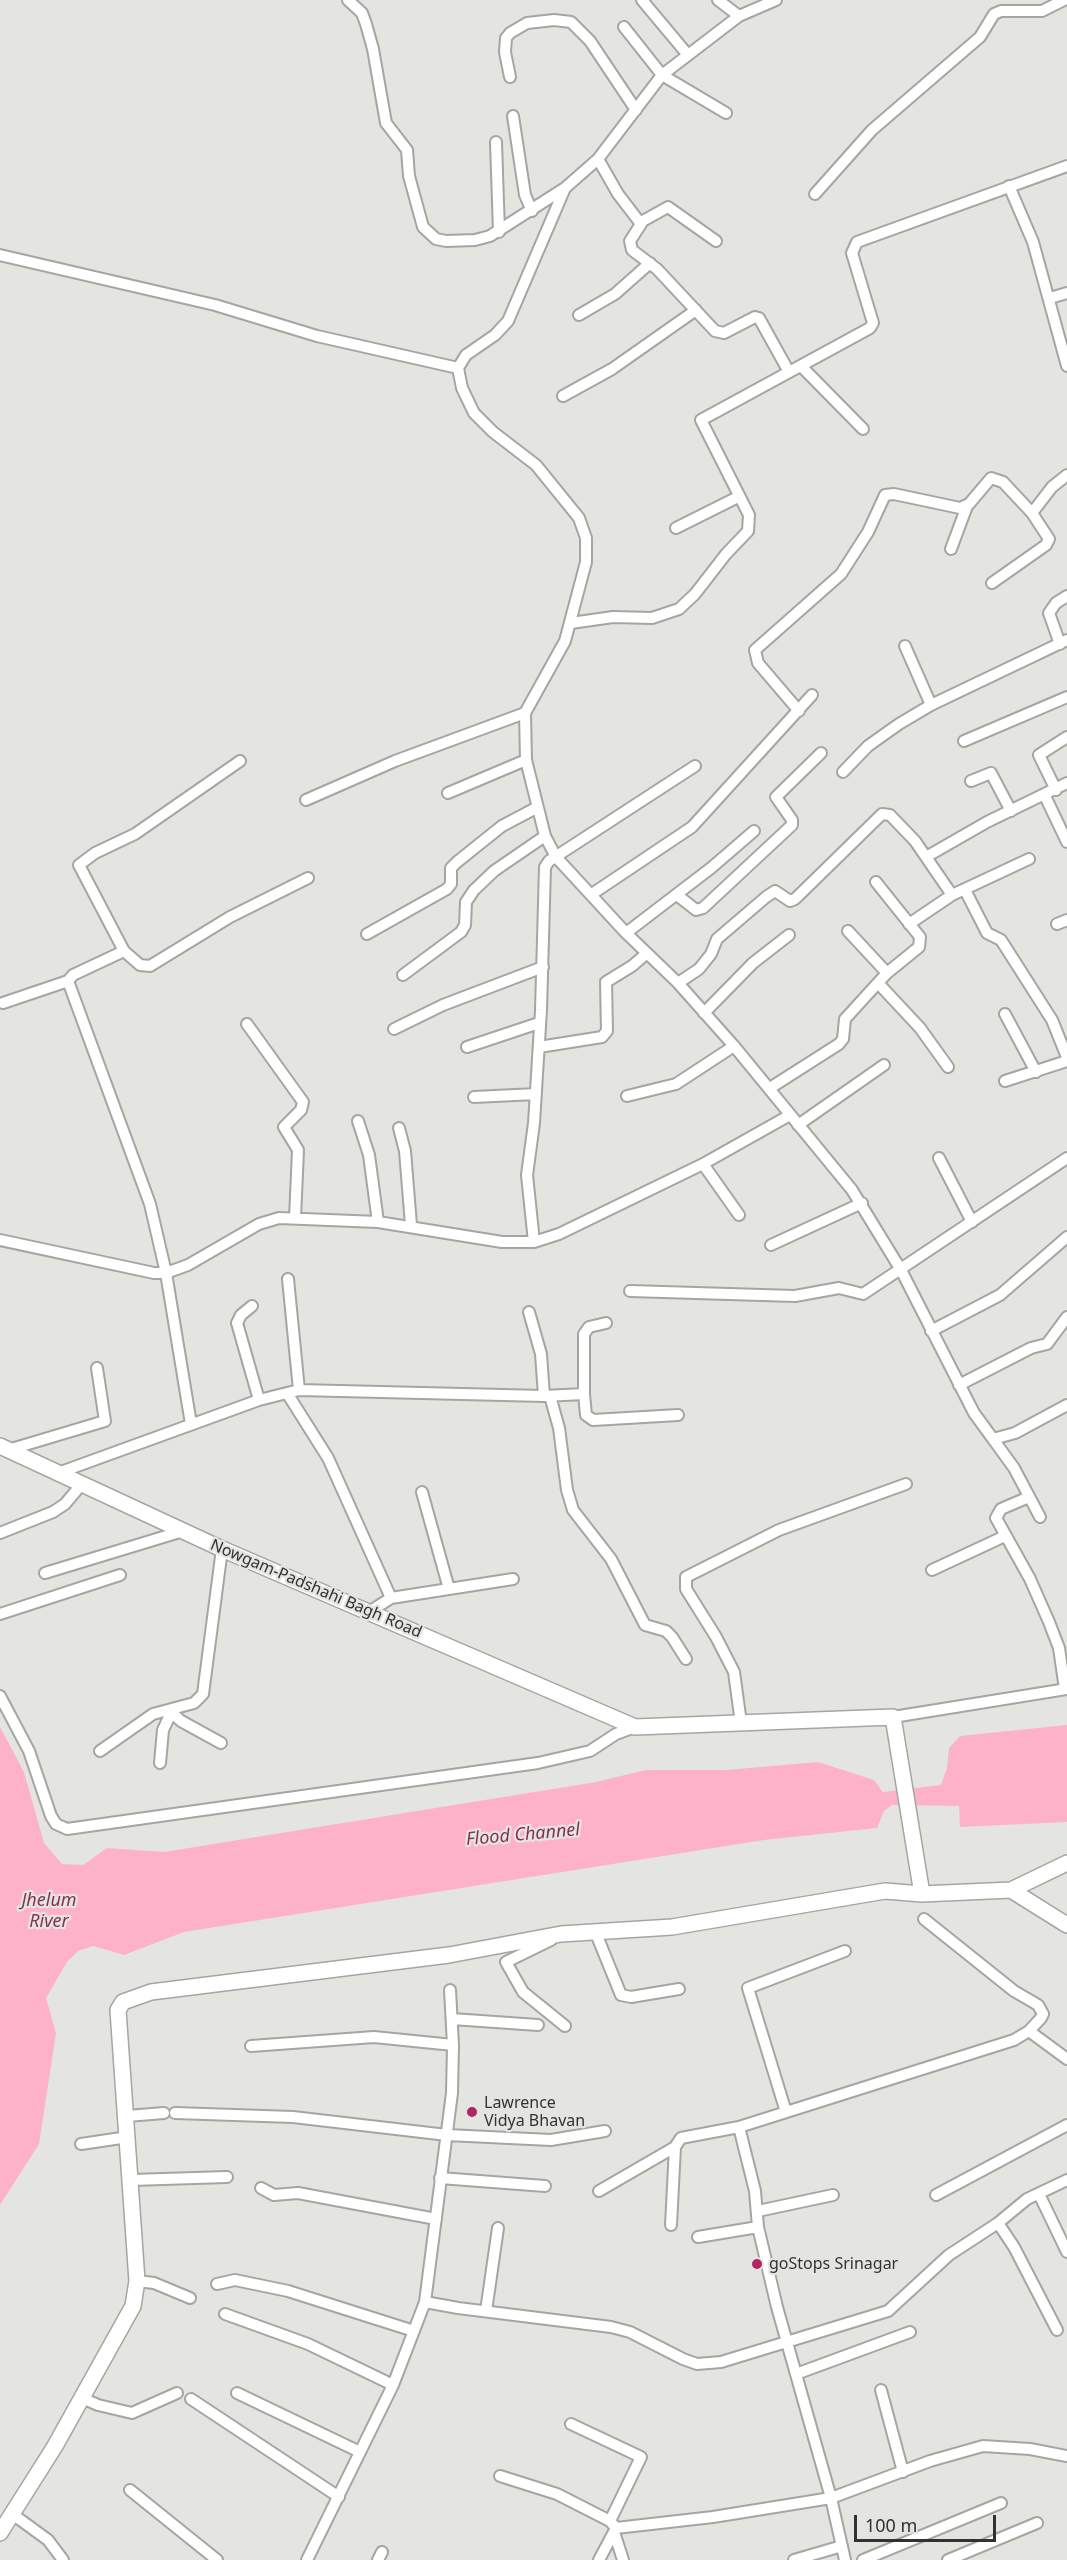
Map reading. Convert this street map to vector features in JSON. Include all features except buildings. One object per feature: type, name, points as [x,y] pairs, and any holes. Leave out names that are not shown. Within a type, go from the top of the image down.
[{"type":"main road","name":"Nowgam-Padshahi Bagh Road","points":[[4,1448],[222,1549],[635,1727]]},
{"type":"main road","points":[[635,1727],[741,1723],[894,1723],[922,1894]]},
{"type":"main road","points":[[0,2533],[55,2446],[133,2306],[137,2281],[118,2010],[123,2002],[136,1996],[449,1955],[562,1934],[672,1927],[885,1891],[922,1894],[1011,1890],[1067,1863]]},
{"type":"main road","points":[[1011,1890],[1067,1925]]},
{"type":"street","points":[[348,0],[362,13],[366,24],[373,49],[386,123],[407,150],[409,176],[426,233],[436,239],[446,241],[474,240],[499,231],[565,188],[598,159],[662,75],[739,16],[776,0]]},
{"type":"street","points":[[642,0],[688,55]]},
{"type":"street","points":[[718,0],[739,16]]},
{"type":"street","points":[[815,194],[872,130],[974,43],[994,14],[1001,11],[1041,11],[1064,0]]},
{"type":"street","points":[[510,77],[505,52],[506,38],[510,33],[526,22],[554,20],[571,22],[590,40],[636,110]]},
{"type":"street","points":[[624,27],[662,75],[726,113]]},
{"type":"street","points":[[513,116],[525,195],[532,211]]},
{"type":"street","points":[[496,142],[499,231]]},
{"type":"street","points":[[598,159],[618,194],[641,222],[641,227],[630,244],[633,250],[650,263],[711,328],[720,333],[755,317],[759,318],[789,372]]},
{"type":"street","points":[[571,623],[603,618],[652,618],[679,609],[695,594],[726,554],[748,531],[749,515],[701,420],[872,326],[852,253],[857,242],[1067,166]]},
{"type":"street","points":[[1010,186],[1032,242],[1050,298],[1067,366]]},
{"type":"street","points":[[565,188],[508,321],[495,335],[466,355],[458,368],[462,388],[474,413],[493,432],[536,465],[579,518],[584,528],[588,550],[571,623],[565,641],[525,713],[526,759],[544,836],[556,856],[646,954],[678,983],[734,1046],[862,1203],[901,1270],[982,1426],[1014,1468],[1040,1517]]},
{"type":"street","points":[[641,222],[662,208],[668,207],[717,241]]},
{"type":"street","points":[[0,255],[215,305],[317,336],[458,368]]},
{"type":"street","points":[[579,315],[615,294],[650,263]]},
{"type":"street","points":[[1050,298],[1067,293]]},
{"type":"street","points":[[563,396],[612,369],[696,310]]},
{"type":"street","points":[[801,366],[863,429]]},
{"type":"street","points":[[1032,513],[1052,488],[1067,476]]},
{"type":"street","points":[[951,549],[967,506],[986,482],[995,478],[1003,482],[1032,513],[1048,535],[1048,542],[992,583]]},
{"type":"street","points":[[799,711],[758,663],[755,650],[841,573],[868,532],[885,495],[894,494],[956,508],[967,506]]},
{"type":"street","points":[[676,528],[738,497]]},
{"type":"street","points":[[843,771],[881,735],[931,705],[1064,642],[1049,613],[1056,603],[1067,596]]},
{"type":"street","points":[[905,646],[931,705]]},
{"type":"street","points":[[592,894],[692,826],[812,695]]},
{"type":"street","points":[[964,741],[1067,697]]},
{"type":"street","points":[[306,800],[395,761],[525,713]]},
{"type":"street","points":[[1056,790],[1039,755],[1067,737]]},
{"type":"street","points":[[677,896],[696,910],[703,908],[792,825],[792,820],[776,797],[821,753]]},
{"type":"street","points":[[448,793],[526,759]]},
{"type":"street","points":[[240,761],[135,834],[95,853],[79,865],[124,951],[140,965],[150,966],[230,917],[308,878]]},
{"type":"street","points":[[534,1242],[527,1175],[539,1047],[545,867],[556,856],[695,766]]},
{"type":"street","points":[[971,781],[991,773],[1011,811]]},
{"type":"street","points":[[926,857],[1067,783]]},
{"type":"street","points":[[1045,796],[1067,842]]},
{"type":"street","points":[[367,934],[447,889],[450,886],[451,868],[457,862],[502,826],[536,808]]},
{"type":"street","points":[[678,983],[699,969],[711,954],[717,939],[766,897],[776,891],[790,901],[795,899],[882,814],[893,818],[926,857],[952,894]]},
{"type":"street","points":[[626,933],[677,896],[754,831]]},
{"type":"street","points":[[403,975],[461,932],[465,925],[466,902],[474,890],[494,871],[544,836]]},
{"type":"street","points":[[909,924],[952,894],[1029,859]]},
{"type":"street","points":[[770,1088],[839,1044],[843,1039],[845,1019],[887,973],[919,946],[920,937],[876,882]]},
{"type":"street","points":[[965,890],[987,933],[1001,940],[1042,1004],[1067,1059],[1036,1072],[1005,1081]]},
{"type":"street","points":[[848,932],[887,973]]},
{"type":"street","points":[[704,1013],[753,963],[789,935]]},
{"type":"street","points":[[3,1003],[68,981],[73,975],[124,951]]},
{"type":"street","points":[[539,1047],[602,1037],[607,1031],[606,982],[632,966],[646,954]]},
{"type":"street","points":[[394,1029],[442,1005],[543,967]]},
{"type":"street","points":[[68,981],[143,1183],[166,1273],[191,1424]]},
{"type":"street","points":[[878,983],[920,1028],[948,1066]]},
{"type":"street","points":[[1005,1014],[1036,1072]]},
{"type":"street","points":[[467,1047],[539,1023]]},
{"type":"street","points":[[247,1024],[303,1102],[301,1110],[284,1127],[298,1150],[295,1218]]},
{"type":"street","points":[[627,1096],[676,1084],[734,1046]]},
{"type":"street","points":[[798,1125],[884,1065]]},
{"type":"street","points":[[474,1097],[536,1094]]},
{"type":"street","points":[[0,1240],[128,1268],[166,1273],[188,1266],[267,1221],[295,1218],[378,1222],[502,1242],[534,1242],[552,1237],[703,1164],[790,1115]]},
{"type":"street","points":[[358,1121],[369,1155],[378,1222]]},
{"type":"street","points":[[399,1128],[405,1151],[411,1226]]},
{"type":"street","points":[[939,1158],[972,1222]]},
{"type":"street","points":[[630,1291],[789,1296],[844,1288],[860,1294],[901,1270],[1067,1158]]},
{"type":"street","points":[[703,1164],[739,1215]]},
{"type":"street","points":[[771,1245],[862,1203]]},
{"type":"street","points":[[932,1331],[991,1302],[1067,1237]]},
{"type":"street","points":[[288,1279],[299,1390]]},
{"type":"street","points":[[252,1306],[241,1315],[237,1323],[259,1400]]},
{"type":"street","points":[[529,1312],[541,1354],[547,1396],[558,1428],[567,1490],[573,1510],[611,1558],[645,1625],[661,1628],[672,1637],[686,1659]]},
{"type":"street","points":[[959,1385],[1031,1348],[1047,1344],[1067,1317]]},
{"type":"street","points":[[606,1323],[589,1327],[584,1334],[586,1415],[593,1420],[678,1414]]},
{"type":"street","points":[[4,1448],[105,1421],[97,1368]]},
{"type":"street","points":[[58,1473],[259,1400],[299,1390],[547,1396],[584,1394]]},
{"type":"street","points":[[287,1393],[328,1458],[391,1598]]},
{"type":"street","points":[[993,1439],[1016,1432],[1067,1405]]},
{"type":"street","points":[[0,1533],[53,1512],[65,1504],[81,1485]]},
{"type":"street","points":[[741,1723],[734,1672],[716,1637],[688,1592],[685,1585],[686,1577],[779,1530],[906,1485]]},
{"type":"street","points":[[422,1492],[449,1589]]},
{"type":"street","points":[[894,1723],[1066,1689],[1059,1648],[1049,1622],[1030,1579],[997,1522],[998,1512],[1029,1497]]},
{"type":"street","points":[[45,1573],[183,1531]]},
{"type":"street","points":[[932,1570],[1005,1536]]},
{"type":"street","points":[[100,1751],[153,1714],[170,1712],[194,1703],[205,1690],[213,1608],[222,1549]]},
{"type":"street","points":[[0,1614],[120,1575]]},
{"type":"street","points":[[369,1612],[391,1598],[513,1579]]},
{"type":"street","points":[[0,1696],[29,1751],[51,1816],[56,1824],[67,1829],[538,1763],[590,1750],[616,1734],[635,1727]]},
{"type":"street","points":[[170,1712],[221,1743]]},
{"type":"street","points":[[160,1763],[163,1730],[170,1712]]},
{"type":"street","points":[[599,2191],[675,2148],[685,2136],[739,2127],[1014,2040],[1029,2031],[1042,2016],[1038,2006],[1014,1991],[924,1919]]},
{"type":"street","points":[[595,1931],[621,1995],[631,1997],[679,1989]]},
{"type":"street","points":[[562,1934],[506,1962],[523,1992],[566,2026]]},
{"type":"street","points":[[786,2112],[748,1988],[845,1951]]},
{"type":"street","points":[[307,2560],[393,2385],[425,2302],[452,2093],[453,2045],[450,1990]]},
{"type":"street","points":[[452,2019],[538,2025]]},
{"type":"street","points":[[1029,2031],[1067,2059]]},
{"type":"street","points":[[251,2046],[374,2037],[453,2045]]},
{"type":"street","points":[[127,2116],[164,2113]]},
{"type":"street","points":[[176,2113],[293,2117],[447,2135],[551,2140],[605,2131]]},
{"type":"street","points":[[936,2195],[1067,2125]]},
{"type":"street","points":[[739,2127],[758,2211],[758,2227],[787,2344],[831,2498],[845,2560]]},
{"type":"street","points":[[81,2144],[128,2137]]},
{"type":"street","points":[[671,2225],[675,2148]]},
{"type":"street","points":[[131,2180],[227,2177]]},
{"type":"street","points":[[440,2178],[545,2186]]},
{"type":"street","points":[[425,2302],[611,2327],[630,2332],[668,2353],[697,2364],[721,2362],[787,2344],[888,2310],[949,2255],[998,2223],[1019,2204],[1067,2180]]},
{"type":"street","points":[[261,2188],[274,2195],[298,2193],[436,2218]]},
{"type":"street","points":[[1039,2194],[1067,2252]]},
{"type":"street","points":[[758,2211],[833,2195]]},
{"type":"street","points":[[998,2223],[1014,2247],[1057,2330]]},
{"type":"street","points":[[698,2237],[758,2227]]},
{"type":"street","points":[[486,2311],[498,2228]]},
{"type":"street","points":[[217,2284],[235,2280],[288,2291],[414,2331]]},
{"type":"street","points":[[137,2281],[154,2283],[190,2298]]},
{"type":"street","points":[[225,2314],[308,2344],[393,2385]]},
{"type":"street","points":[[796,2374],[910,2332]]},
{"type":"street","points":[[881,2390],[903,2472]]},
{"type":"street","points":[[82,2398],[98,2405],[132,2413],[177,2393]]},
{"type":"street","points":[[237,2393],[360,2452]]},
{"type":"street","points":[[191,2399],[339,2497]]},
{"type":"street","points":[[571,2424],[641,2457],[600,2560]]},
{"type":"street","points":[[500,2476],[557,2494],[613,2527],[714,2517],[831,2498],[983,2446],[1030,2449],[1067,2456]]},
{"type":"street","points":[[130,2490],[217,2560]]},
{"type":"street","points":[[863,2560],[1001,2503]]},
{"type":"street","points":[[12,2513],[48,2540],[63,2560]]},
{"type":"street","points":[[948,2560],[1037,2523]]},
{"type":"street","points":[[613,2527],[623,2560]]},
{"type":"street","points":[[794,2560],[842,2546]]},
{"type":"water","points":[[1067,1725],[1067,1822],[960,1827],[959,1806],[892,1805],[884,1811],[877,1828],[764,1840],[184,1932],[124,1955],[93,1946],[78,1951],[67,1962],[46,1998],[56,2033],[39,2144],[0,2205],[0,1727],[24,1772],[44,1843],[62,1864],[83,1865],[107,1848],[164,1852],[596,1782],[646,1770],[726,1770],[818,1762],[874,1780],[883,1792],[941,1785],[947,1768],[949,1748],[960,1736]]},
{"type":"place","name":"Lawrence Vidya Bhavan","points":[[472,2112]]},
{"type":"place","name":"goStops Srinagar","points":[[757,2264]]},
{"type":"water label","name":"Flood Channel","points":[[523,1835]]},
{"type":"water label","name":"Jhelum River","points":[[49,1911]]}]
